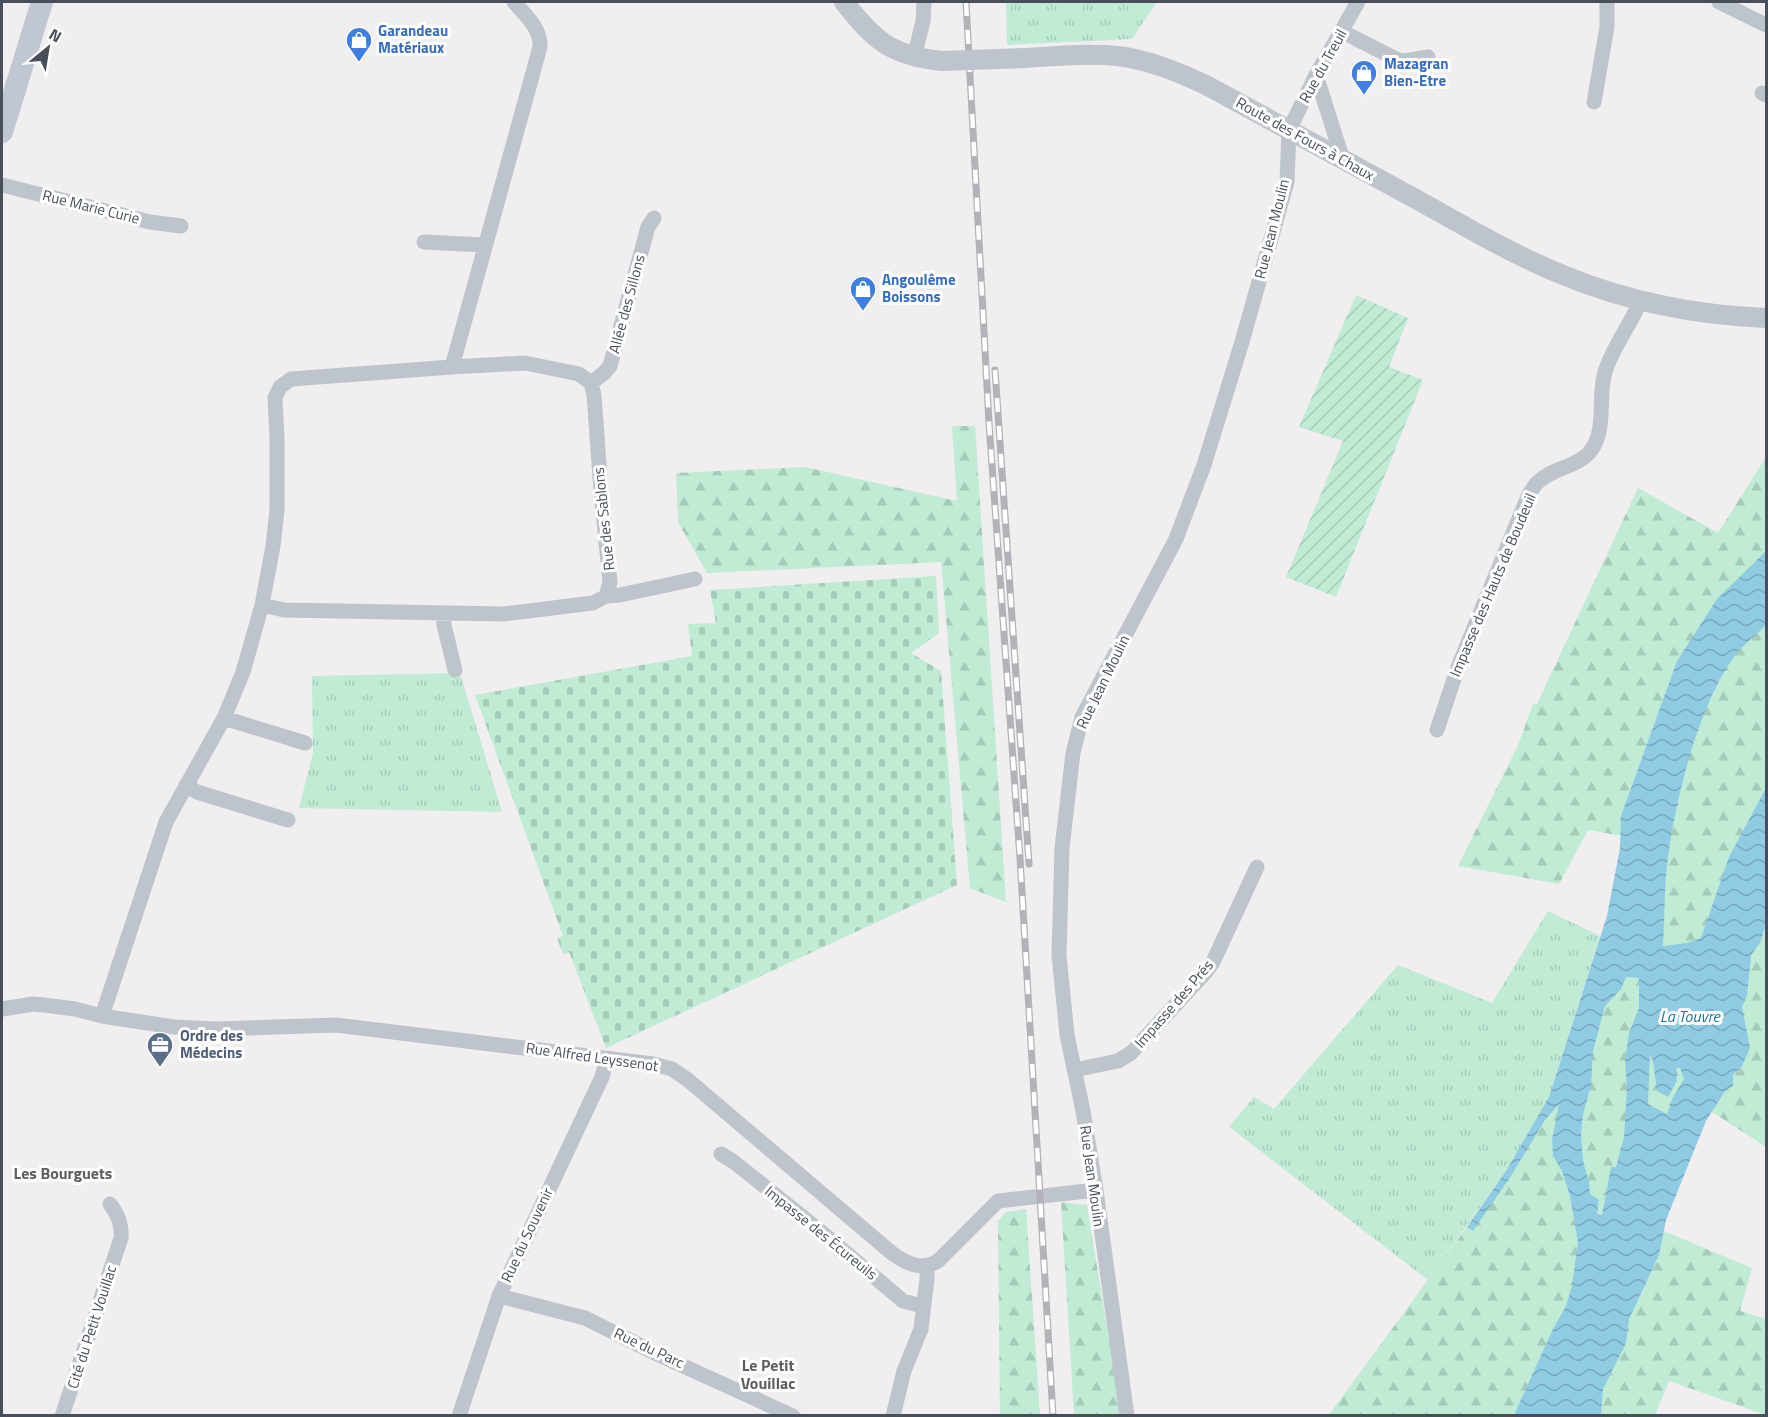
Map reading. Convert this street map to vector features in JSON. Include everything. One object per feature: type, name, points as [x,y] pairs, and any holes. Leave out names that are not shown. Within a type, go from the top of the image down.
[{"type":"main road","points":[[2,132],[42,2]]},
{"type":"street","points":[[452,367],[540,47],[541,39],[538,30],[514,2]]},
{"type":"street","name":"Route des Fours à Chaux","points":[[844,2],[877,38],[899,52],[914,58],[942,61],[1105,55],[1150,63],[1206,85],[1540,265],[1586,284],[1640,300],[1710,314],[1767,318]]},
{"type":"street","points":[[914,58],[923,21],[924,2]]},
{"type":"street","name":"Rue du Treuil","points":[[1289,130],[1316,75],[1358,2]]},
{"type":"street","points":[[1594,102],[1607,27],[1607,2]]},
{"type":"street","points":[[1719,2],[1767,25]]},
{"type":"street","points":[[1341,31],[1398,60],[1428,57]]},
{"type":"street","points":[[1316,75],[1343,160]]},
{"type":"street","name":"Rue Jean Moulin","points":[[1127,1416],[1096,1190],[1067,1035],[1061,980],[1059,925],[1062,848],[1070,778],[1078,729],[1083,717],[1176,539],[1204,465],[1242,342],[1287,182],[1289,130]]},
{"type":"street","name":"Rue Marie Curie","points":[[2,185],[150,222],[181,226]]},
{"type":"street","name":"Allée des Sillons","points":[[591,383],[610,366],[648,227],[654,218]]},
{"type":"street","points":[[424,242],[484,245]]},
{"type":"street","name":"Impasse des Hauts de Boudeuil","points":[[1437,730],[1458,667],[1529,494],[1545,477],[1578,462],[1590,452],[1596,440],[1600,425],[1605,373],[1640,300]]},
{"type":"street","points":[[102,1016],[166,822],[224,718],[243,672],[262,605],[277,510],[275,398],[280,387],[291,379],[525,363],[579,374],[591,383]]},
{"type":"street","name":"Rue des Sablons","points":[[591,383],[594,395],[610,582],[606,596]]},
{"type":"street","points":[[262,605],[284,610],[504,614],[593,603],[606,596],[695,579]]},
{"type":"street","points":[[443,613],[455,670]]},
{"type":"street","points":[[224,718],[305,743]]},
{"type":"street","points":[[186,785],[197,792],[288,820]]},
{"type":"street","name":"Impasse des Prés","points":[[1074,1070],[1118,1061],[1131,1053],[1204,973],[1213,962],[1257,867]]},
{"type":"street","name":"Rue Alfred Leyssenot","points":[[2,1009],[33,1004],[44,1005],[174,1027],[216,1029],[336,1025],[653,1064],[672,1069],[737,1120],[893,1254],[912,1265],[927,1266]]},
{"type":"street","name":"Rue du Souvenir","points":[[459,1416],[499,1296],[602,1077],[607,1059]]},
{"type":"street","name":"Impasse des Écureuils","points":[[721,1154],[819,1230],[903,1301],[922,1306]]},
{"type":"street","points":[[893,1416],[904,1371],[919,1338],[927,1266],[938,1261],[998,1201],[1096,1190]]},
{"type":"street","name":"Cité du Petit Vouillac","points":[[62,1416],[121,1238],[122,1229],[119,1219],[110,1204]]},
{"type":"street","name":"Rue du Parc","points":[[499,1296],[585,1318],[659,1355],[793,1416]]},
{"type":"green space","points":[[1006,2],[1157,2],[1132,39],[1007,45]]},
{"type":"green space","points":[[1356,295],[1408,318],[1389,367],[1423,380],[1336,597],[1286,577],[1343,441],[1299,427]]},
{"type":"green space","points":[[952,426],[975,426],[1006,902],[970,888],[941,562],[707,573],[678,522],[676,473],[805,467],[957,501]]},
{"type":"green space","points":[[1766,457],[1766,1147],[1706,1108],[1659,1229],[1752,1268],[1740,1311],[1766,1319],[1766,1415],[1669,1381],[1655,1415],[1328,1416],[1467,1227],[1561,1093],[1634,838],[1588,830],[1559,884],[1458,866],[1518,745],[1533,704],[1537,704],[1638,488],[1718,533]]},
{"type":"green space","points":[[936,576],[939,633],[911,653],[941,671],[957,885],[606,1048],[569,952],[563,954],[557,938],[563,936],[475,695],[692,656],[688,624],[716,623],[710,590]]},
{"type":"green space","points":[[460,673],[502,812],[299,808],[313,753],[312,676]]},
{"type":"green space","points":[[1548,911],[1600,936],[1549,1098],[1506,1171],[1428,1280],[1229,1127],[1254,1097],[1274,1109],[1398,965],[1492,1003]]},
{"type":"green space","points":[[1061,1202],[1087,1205],[1121,1415],[1074,1415]]},
{"type":"green space","points":[[1026,1209],[1040,1415],[1000,1415],[998,1221],[1006,1212]]},
{"type":"water","name":"La Touvre","points":[[1766,551],[1766,625],[1745,644],[1722,676],[1701,723],[1684,776],[1667,862],[1663,946],[1687,943],[1701,938],[1729,857],[1766,788],[1766,924],[1760,943],[1751,955],[1747,996],[1742,1007],[1750,1048],[1742,1066],[1733,1075],[1733,1086],[1725,1091],[1706,1121],[1666,1220],[1659,1255],[1629,1319],[1626,1343],[1603,1389],[1601,1415],[1514,1415],[1552,1331],[1566,1306],[1572,1286],[1578,1242],[1570,1196],[1562,1171],[1553,1156],[1552,1140],[1559,1104],[1545,1120],[1511,1176],[1473,1231],[1467,1227],[1506,1171],[1549,1097],[1607,916],[1620,848],[1621,816],[1677,661],[1717,599]],"holes":[[[1626,977],[1639,978],[1639,1008],[1629,1033],[1625,1060],[1627,1088],[1624,1137],[1616,1167],[1611,1167],[1602,1215],[1597,1214],[1599,1200],[1590,1194],[1583,1161],[1581,1136],[1583,1114],[1591,1086],[1593,1051],[1605,1006],[1621,989]],[[1650,1055],[1657,1091],[1668,1097],[1677,1081],[1676,1068],[1680,1068],[1684,1079],[1673,1097],[1667,1114],[1648,1104]]]},
{"type":"railway","points":[[966,2],[989,423],[1020,858],[1053,1416]]},
{"type":"railway","points":[[995,370],[1029,864]]},
{"type":"place","name":"Garandeau Matériaux","points":[[359,63]]},
{"type":"place","name":"Mazagran Bien-Etre","points":[[1364,96]]},
{"type":"place","name":"Angoulême Boissons","points":[[863,312]]},
{"type":"place","name":"Ordre des Médecins","points":[[160,1068]]},
{"type":"district","name":"Les Bourguets","points":[[63,1173]]},
{"type":"district","name":"Le Petit Vouillac","points":[[768,1374]]}]
